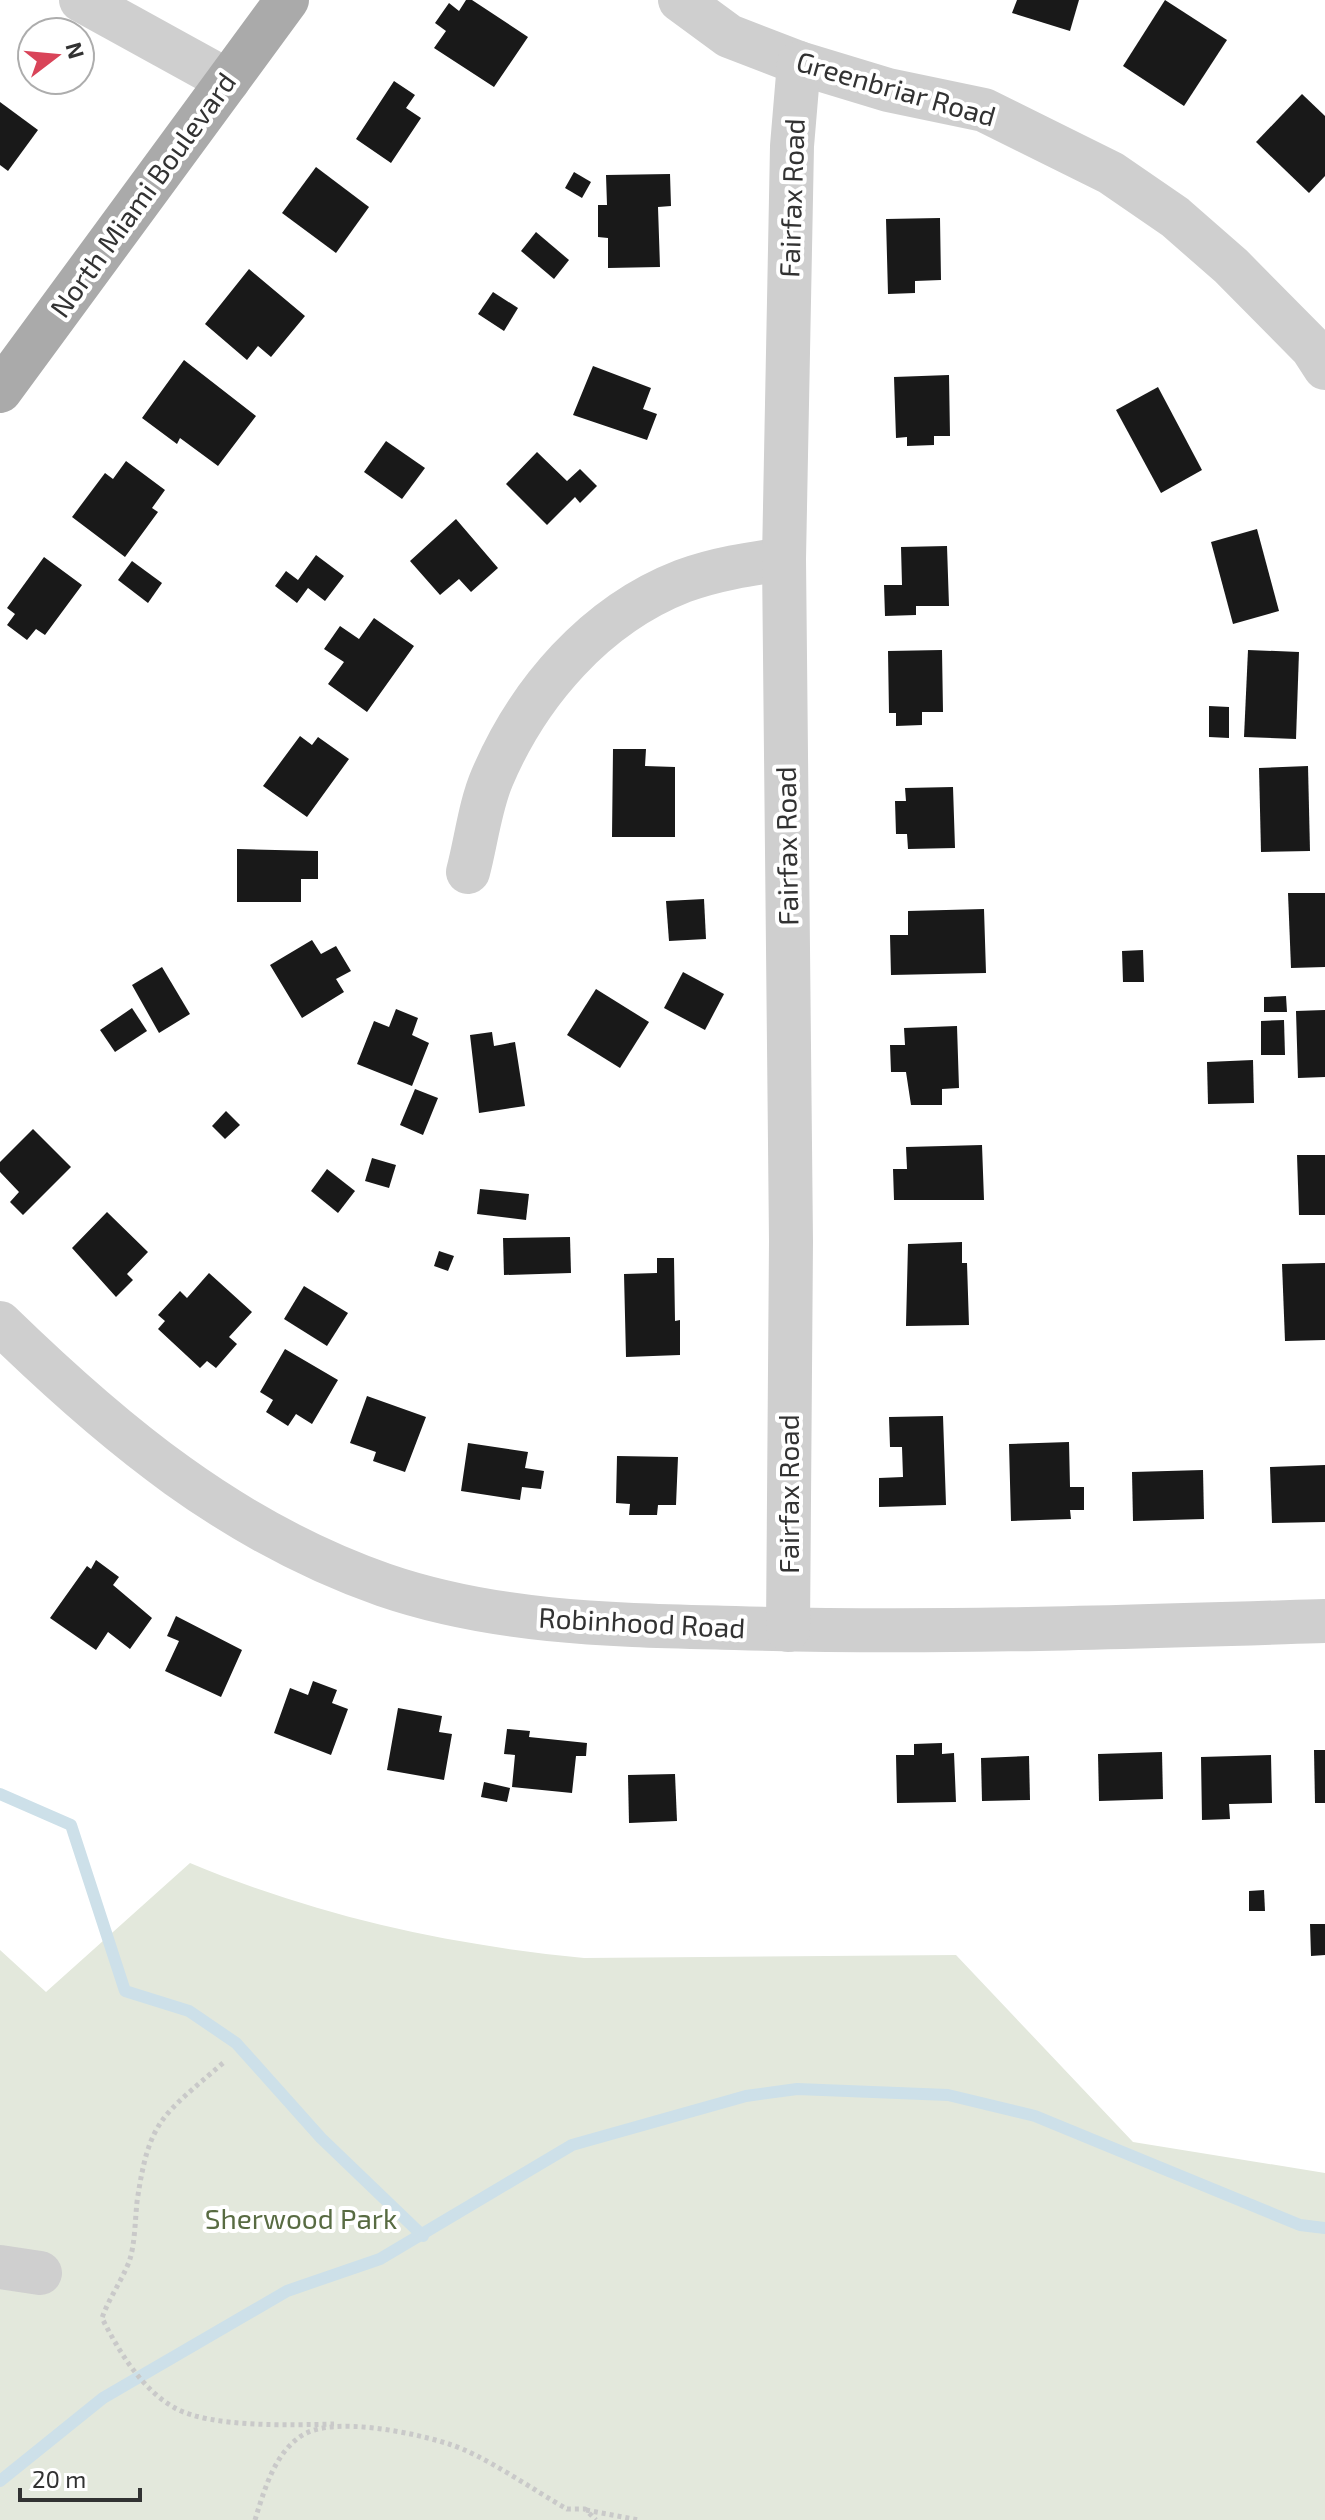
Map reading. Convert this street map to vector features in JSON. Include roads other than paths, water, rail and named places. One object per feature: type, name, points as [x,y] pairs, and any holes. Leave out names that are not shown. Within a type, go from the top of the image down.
[{"type":"main road","name":"North Miami Boulevard","points":[[0,391],[287,0]]},
{"type":"street","points":[[81,0],[228,81]]},
{"type":"street","name":"Greenbriar Road","points":[[680,0],[729,36],[799,63],[888,90],[984,110],[1111,173],[1175,217],[1231,266],[1312,348],[1325,368]]},
{"type":"street","name":"Fairfax Road","points":[[788,1630],[791,1241],[784,559],[792,146],[799,63]]},
{"type":"street","points":[[468,872],[491,780],[520,721],[553,674],[590,639],[631,609],[680,582],[719,569],[784,559]]},
{"type":"street","name":"Robinhood Road","points":[[0,1323],[167,1471],[276,1538],[382,1584],[449,1605],[576,1624],[788,1630],[893,1631],[1325,1621]]},
{"type":"waterway","points":[[0,1794],[71,1825],[125,1991],[189,2011],[236,2043],[321,2138],[423,2236]]},
{"type":"waterway","points":[[0,2481],[103,2398],[287,2291],[380,2259],[572,2145],[746,2096],[797,2089],[948,2095],[1035,2116],[1300,2225],[1325,2228]]},
{"type":"park label","name":"Sherwood Park","points":[[301,2219]]}]
